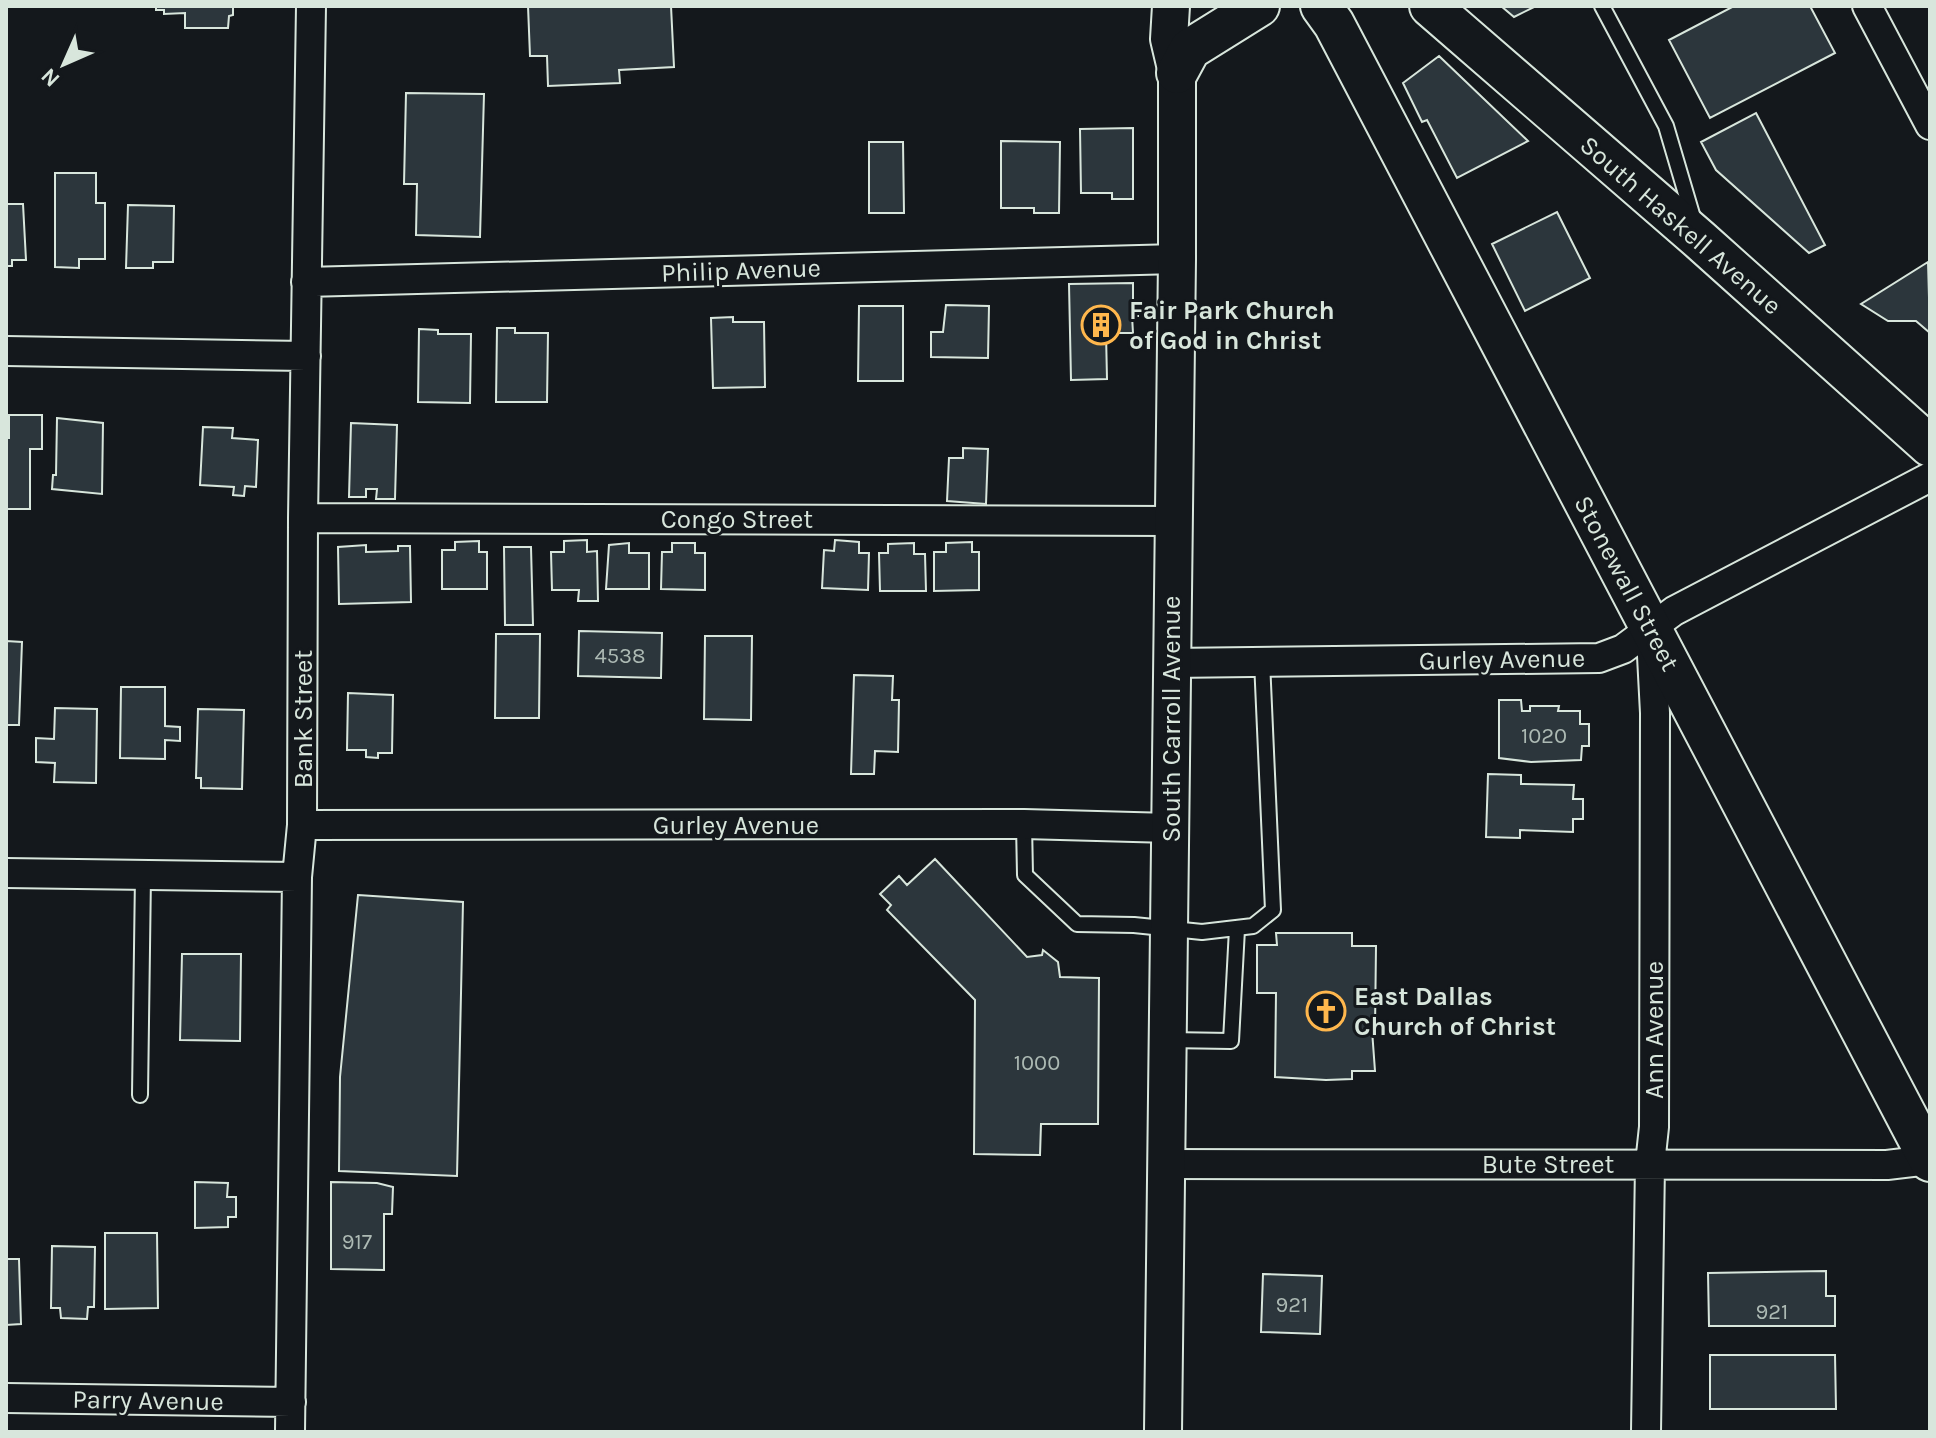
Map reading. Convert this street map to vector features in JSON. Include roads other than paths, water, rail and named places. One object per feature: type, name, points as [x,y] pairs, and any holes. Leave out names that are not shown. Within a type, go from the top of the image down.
[{"type":"main road","points":[[1177,73],[1190,49],[1259,6]]},
{"type":"main road","name":"Stonewall Street","points":[[1321,6],[1334,24],[1930,1160]]},
{"type":"main road","name":"South Haskell Avenue","points":[[1430,6],[1700,240],[1930,446]]},
{"type":"street","name":"Bank Street","points":[[290,1432],[297,877],[302,825],[311,6]]},
{"type":"street","name":"South Carroll Avenue","points":[[1163,1432],[1177,259],[1177,73],[1169,39],[1171,6]]},
{"type":"street","points":[[1867,6],[1930,125]]},
{"type":"street","name":"Philip Avenue","points":[[306,282],[1177,259]]},
{"type":"street","points":[[6,351],[306,356]]},
{"type":"street","name":"Gurley Avenue","points":[[1171,663],[1599,658],[1623,649],[1674,611],[1930,477]]},
{"type":"street","name":"Congo Street","points":[[303,518],[1172,521]]},
{"type":"street","name":"Ann Avenue","points":[[1646,1432],[1650,1164],[1654,1127],[1655,745],[1651,628]]},
{"type":"street","name":"Gurley Avenue","points":[[302,825],[1024,824],[1170,828]]},
{"type":"street","points":[[6,873],[297,877]]},
{"type":"street","name":"Bute Street","points":[[1165,1164],[1887,1165],[1930,1160]]},
{"type":"street","name":"Parry Avenue","points":[[6,1398],[291,1402]]},
{"type":"lane","points":[[1602,6],[1666,126],[1700,240]]},
{"type":"lane","points":[[1024,824],[1025,875],[1077,924],[1202,932],[1253,926],[1273,910],[1262,661]]},
{"type":"lane","points":[[140,1095],[143,875]]},
{"type":"lane","points":[[1166,1040],[1231,1041],[1237,929]]},
{"type":"place","name":"Fair Park Church of God in Christ","points":[[1101,325]]},
{"type":"place","name":"East Dallas Church of Christ","points":[[1326,1011]]}]
